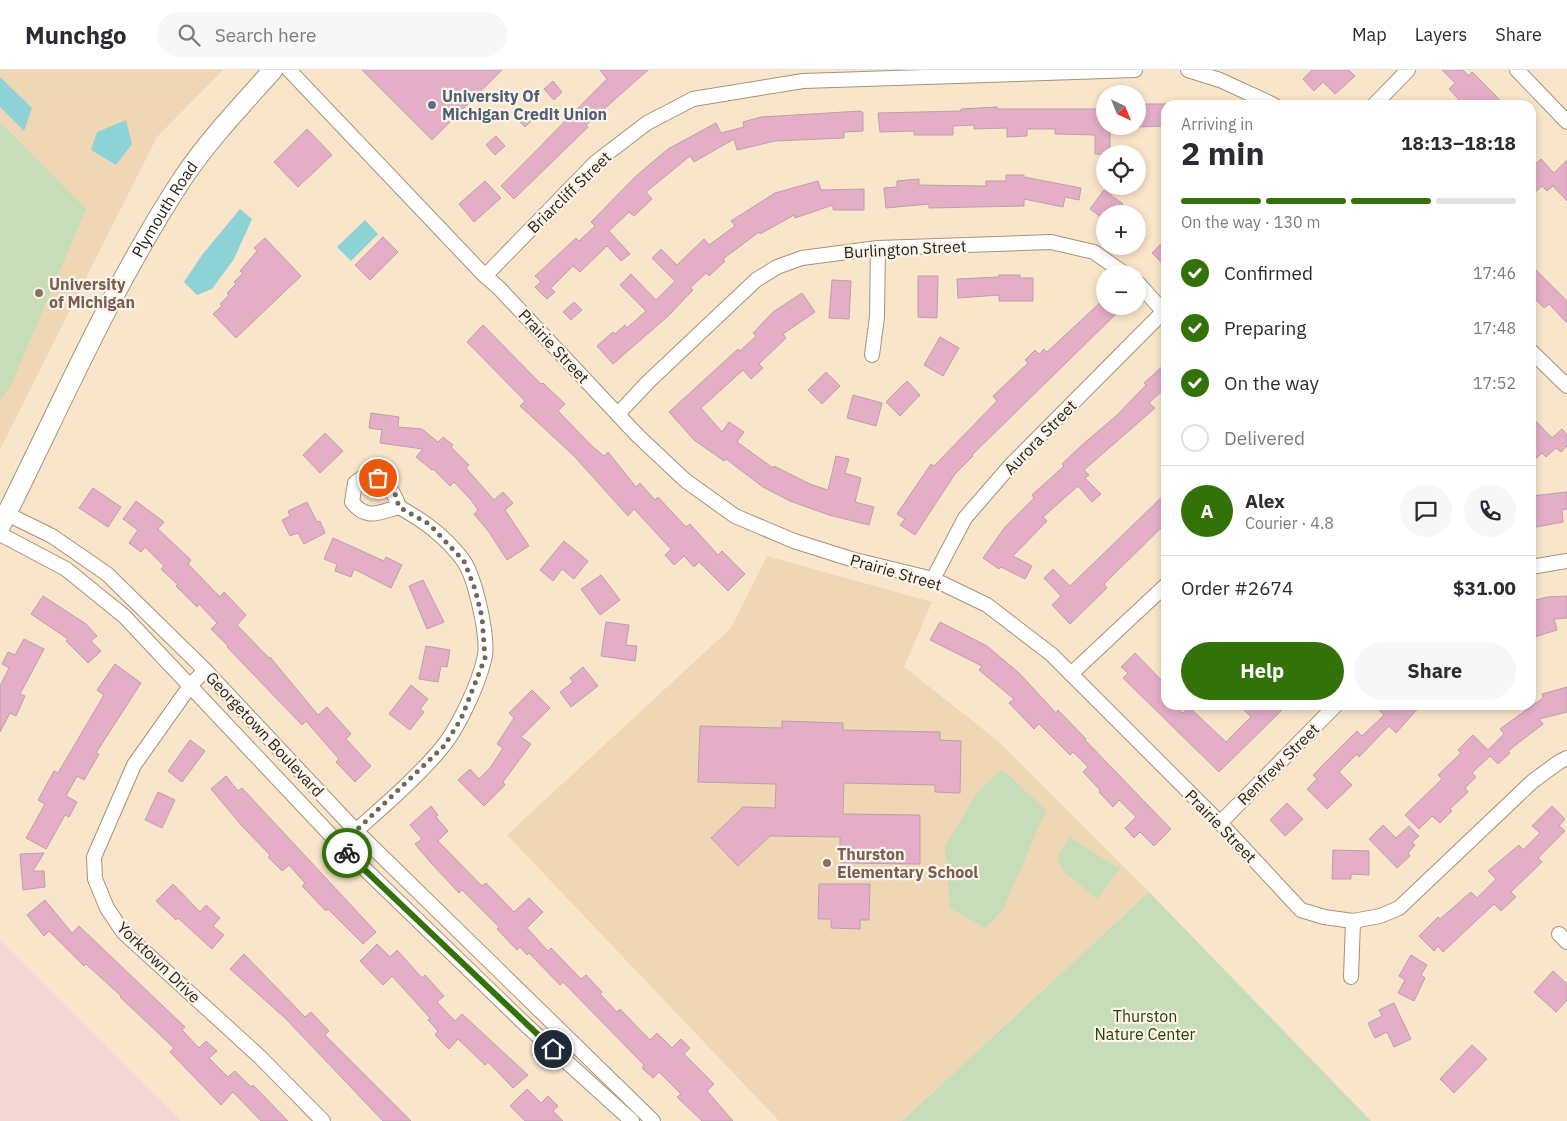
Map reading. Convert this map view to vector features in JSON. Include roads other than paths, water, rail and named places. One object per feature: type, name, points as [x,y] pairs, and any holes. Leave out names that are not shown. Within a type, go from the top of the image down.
[{"type":"main road","name":"Plymouth Road","points":[[3,520],[135,258],[184,177],[221,128],[272,70]]},
{"type":"street","name":"Prairie Street","points":[[289,70],[618,414],[686,481],[735,516],[794,541],[851,559],[933,579],[987,605],[1051,654],[1072,674],[1220,823],[1301,910],[1324,917],[1353,921],[1380,916],[1399,908],[1533,781],[1567,758]]},
{"type":"street","name":"Briarcliff Street","points":[[485,276],[596,162],[647,123],[693,99],[803,81],[1135,70]]},
{"type":"street","points":[[1188,70],[1220,80],[1263,100]]},
{"type":"street","points":[[1379,100],[1408,70]]},
{"type":"street","points":[[1517,70],[1567,122]]},
{"type":"street","name":"Burlington Street","points":[[618,414],[648,382],[756,280],[777,267],[802,258],[878,248],[1051,242],[1094,252],[1112,265]]},
{"type":"street","points":[[872,355],[877,317],[878,248]]},
{"type":"street","points":[[1146,291],[1161,307]]},
{"type":"street","name":"Aurora Street","points":[[933,579],[965,518],[1010,466],[1161,315]]},
{"type":"street","points":[[1536,356],[1567,386]]},
{"type":"street","points":[[340,846],[444,746],[461,719],[485,658],[482,617],[475,589],[464,561],[429,524],[399,507]]},
{"type":"street","name":"Georgetown Boulevard","points":[[3,520],[52,536],[107,574],[205,670],[356,831],[605,1072],[653,1121]]},
{"type":"street","name":"Georgetown Boulevard","points":[[0,534],[59,565],[89,586],[124,616],[340,846],[491,991],[632,1121]]},
{"type":"street","points":[[1536,566],[1567,561]]},
{"type":"street","points":[[1072,674],[1161,590]]},
{"type":"street","name":"Yorktown Drive","points":[[205,670],[190,686],[134,765],[94,857],[95,879],[107,908],[123,932],[260,1057],[323,1121]]},
{"type":"street","name":"Renfrew Street","points":[[1220,823],[1331,710]]},
{"type":"street","points":[[1351,977],[1353,921]]},
{"type":"street","points":[[491,991],[506,976]]},
{"type":"street","points":[[592,1085],[605,1072]]},
{"type":"water","points":[[0,77],[32,108],[24,131],[0,107]]},
{"type":"water","points":[[126,120],[132,144],[116,165],[91,150],[97,132]]},
{"type":"water","points":[[240,209],[252,219],[234,259],[212,289],[197,295],[184,282],[202,255]]},
{"type":"water","points":[[365,220],[378,234],[351,261],[337,247]]},
{"type":"place","name":"University Of Michigan Credit Union","points":[[432,105]]},
{"type":"place","name":"University of Michigan","points":[[39,293]]},
{"type":"place","name":"Thurston Elementary School","points":[[827,863]]},
{"type":"park label","name":"Thurston Nature Center","points":[[1145,1025]]}]
